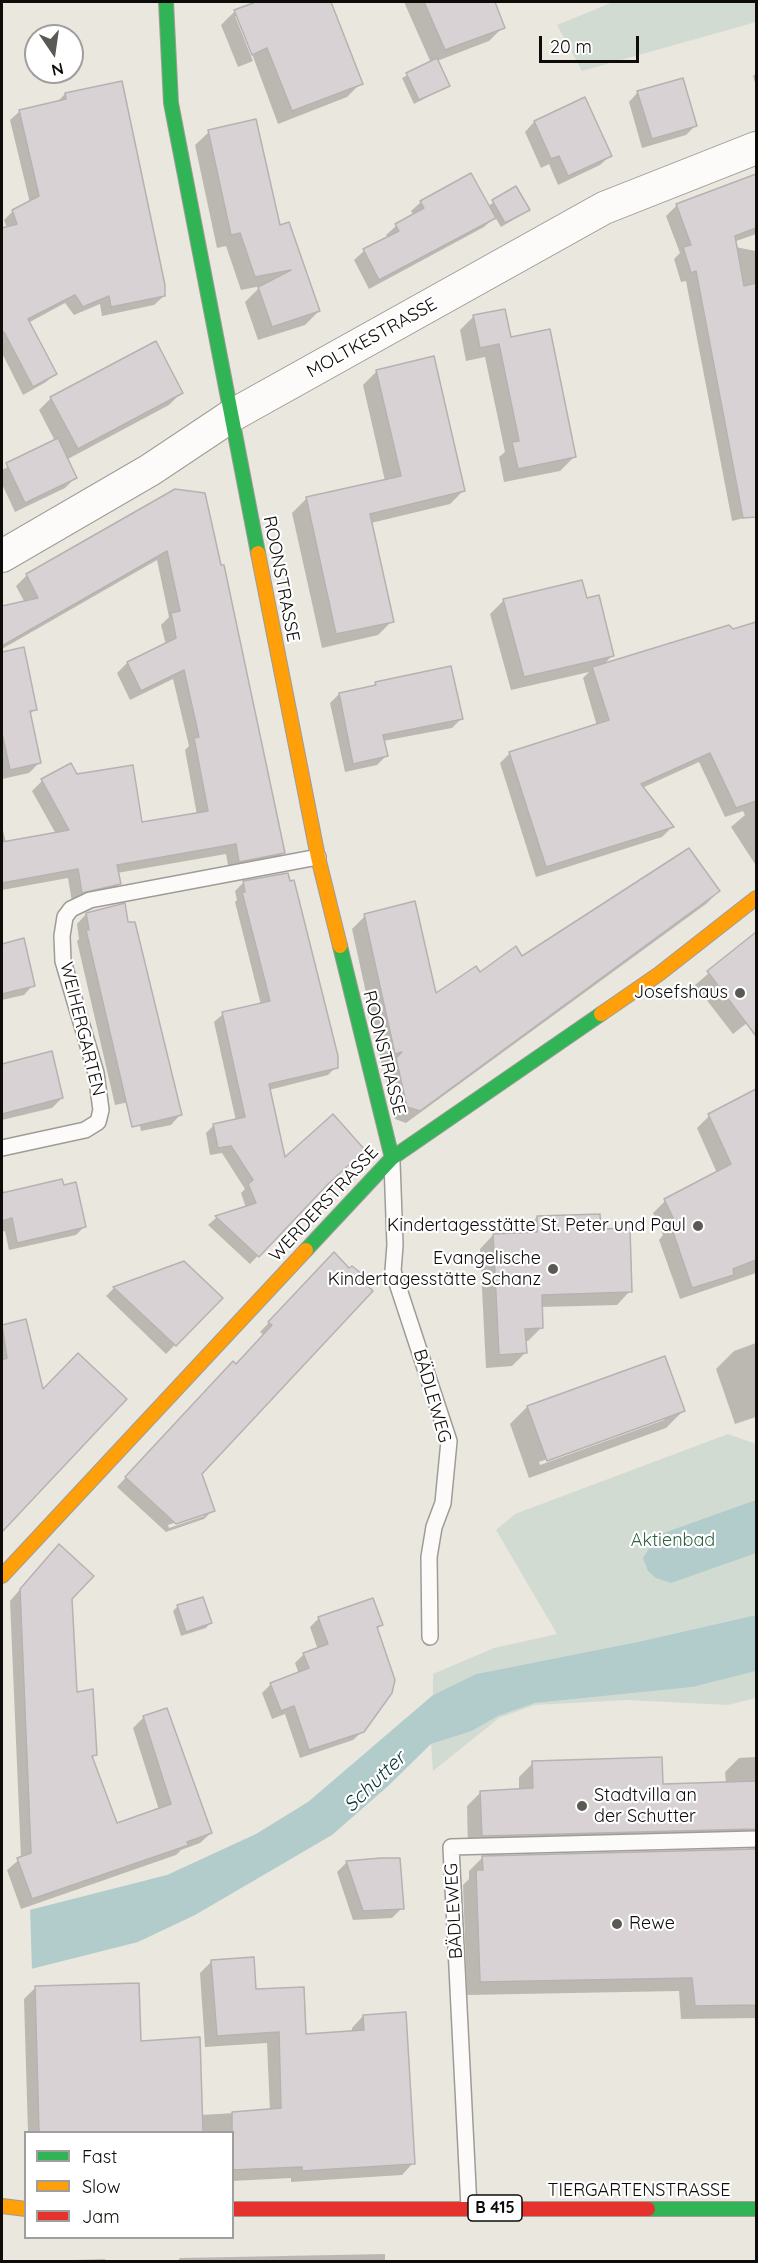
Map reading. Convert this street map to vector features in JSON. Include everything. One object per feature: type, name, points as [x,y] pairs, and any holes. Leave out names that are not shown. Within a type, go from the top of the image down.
[{"type":"street","name":"ROONSTRASSE","points":[[168,2],[171,103],[231,416],[318,857],[392,1158]]},
{"type":"street","name":"MOLTKESTRASSE","points":[[2,556],[150,470],[231,416],[604,208],[756,148]]},
{"type":"street","name":"WERDERSTRASSE","points":[[2,1576],[392,1158],[659,974],[756,898]]},
{"type":"street","points":[[2,2206],[24,2209]]},
{"type":"street","name":"TIERGARTENSTRASSE","points":[[234,2209],[756,2209]]},
{"type":"lane","name":"WEIHERGARTEN","points":[[2,1148],[85,1130],[98,1122],[101,1110],[96,1073],[63,961],[62,936],[65,917],[71,909],[90,900],[318,857]]},
{"type":"lane","name":"BÄDLEWEG","points":[[392,1158],[395,1245],[393,1271],[449,1441],[443,1503],[434,1527],[429,1557],[430,1637]]},
{"type":"lane","name":"BÄDLEWEG","points":[[469,2208],[450,1848],[756,1839]]},
{"type":"green space","points":[[613,2],[756,2],[756,22],[582,71],[557,25]]},
{"type":"green space","name":"Aktienbad","points":[[728,1434],[756,1444],[756,1615],[642,1641],[476,1674],[433,1695],[433,1674],[494,1648],[557,1634],[496,1530],[515,1514]]},
{"type":"green space","points":[[756,1671],[756,1698],[728,1705],[627,1700],[535,1705],[499,1718],[433,1771],[431,1744],[472,1731],[498,1716],[535,1703],[693,1687]]},
{"type":"water","points":[[756,1500],[756,1553],[671,1583],[656,1578],[648,1571],[643,1558],[658,1535]]},
{"type":"water","name":"Schutter","points":[[756,1615],[756,1671],[693,1687],[535,1703],[498,1716],[472,1731],[431,1744],[387,1787],[332,1835],[195,1915],[138,1942],[31,1969],[2,1917],[167,1875],[256,1834],[308,1802],[433,1695],[476,1674],[642,1641]]},
{"type":"pier","points":[[30,1906],[32,1972],[2,1974],[2,1914]]},
{"type":"building","points":[[256,2],[331,2],[363,84],[292,111],[267,48],[252,55],[234,10]]},
{"type":"building","points":[[424,2],[495,2],[505,28],[445,50]]},
{"type":"building","points":[[437,58],[450,86],[419,100],[406,73]]},
{"type":"building","points":[[683,78],[697,126],[652,139],[637,91]]},
{"type":"building","points":[[122,81],[165,285],[165,296],[111,307],[109,296],[83,307],[75,295],[28,319],[57,374],[33,387],[4,332],[2,334],[2,228],[17,224],[12,210],[39,196],[19,110],[66,99],[65,93]]},
{"type":"building","points":[[585,97],[612,156],[568,176],[559,156],[551,159],[534,121]]},
{"type":"building","points":[[256,119],[280,225],[289,222],[320,311],[272,327],[258,287],[291,270],[255,277],[240,233],[231,235],[208,130]]},
{"type":"building","points":[[471,173],[496,218],[379,280],[363,249],[399,231],[395,224],[424,208],[420,201]]},
{"type":"building","points":[[756,174],[756,228],[735,236],[744,286],[756,283],[756,517],[743,518],[696,271],[691,273],[683,247],[691,245],[676,204]]},
{"type":"building","points":[[516,186],[530,210],[505,223],[492,200]]},
{"type":"building","points":[[505,309],[511,337],[550,329],[576,457],[518,469],[512,442],[519,441],[499,344],[480,348],[473,315]]},
{"type":"building","points":[[156,341],[183,393],[78,449],[50,397]]},
{"type":"building","points":[[434,356],[465,491],[370,514],[394,622],[336,634],[306,497],[401,476],[376,370]]},
{"type":"building","points":[[58,438],[77,478],[25,503],[6,463]]},
{"type":"building","points":[[175,489],[205,493],[221,565],[224,565],[285,853],[239,862],[236,844],[117,865],[121,884],[82,893],[78,869],[2,883],[2,842],[69,830],[41,779],[71,763],[77,774],[133,765],[142,822],[208,811],[194,738],[199,737],[184,670],[141,691],[127,662],[176,638],[171,613],[180,611],[167,551],[2,646],[2,606],[38,598],[26,574]]},
{"type":"building","points":[[582,580],[587,598],[599,595],[614,656],[524,677],[503,599]]},
{"type":"building","points":[[756,622],[756,801],[736,808],[710,753],[641,784],[674,827],[546,867],[509,752],[609,720],[592,667],[729,625],[733,629]]},
{"type":"building","points":[[24,647],[37,710],[30,711],[41,763],[10,770],[2,733],[2,652]]},
{"type":"building","points":[[451,666],[463,719],[383,735],[388,756],[353,764],[339,693],[376,685],[375,682]]},
{"type":"building","points":[[689,848],[720,891],[420,1111],[407,1107],[396,1058],[402,1052],[395,1054],[364,914],[415,901],[436,993],[476,966],[480,972],[516,946],[522,956]]},
{"type":"building","points":[[288,873],[290,881],[294,880],[338,1056],[338,1068],[269,1084],[285,1157],[333,1114],[365,1150],[328,1184],[259,1257],[215,1216],[256,1203],[248,1184],[253,1180],[231,1146],[218,1148],[213,1124],[245,1117],[222,1012],[270,1001],[242,892],[245,892],[243,881]]},
{"type":"building","points":[[125,903],[128,922],[135,922],[182,1115],[132,1127],[86,930],[89,930],[86,913]]},
{"type":"building","name":"Josefshaus","points":[[756,932],[756,1036],[707,971]]},
{"type":"building","points":[[24,938],[35,986],[2,994],[2,944]]},
{"type":"building","points":[[52,1051],[63,1098],[2,1114],[2,1064]]},
{"type":"building","points":[[756,1089],[756,1260],[733,1269],[734,1275],[692,1288],[671,1226],[677,1226],[664,1199],[731,1164],[708,1114]]},
{"type":"building","points":[[62,1179],[64,1185],[76,1182],[86,1227],[17,1243],[12,1218],[2,1221],[2,1193]]},
{"type":"building","points":[[600,1214],[601,1229],[630,1228],[632,1292],[542,1295],[543,1328],[525,1329],[527,1353],[499,1355],[493,1234],[537,1232],[537,1216]]},
{"type":"building","points":[[334,1252],[349,1268],[352,1266],[368,1279],[365,1283],[373,1291],[202,1474],[215,1511],[176,1524],[125,1477],[233,1361],[236,1364],[272,1325],[268,1322]]},
{"type":"building","points":[[184,1261],[223,1298],[176,1346],[113,1287]]},
{"type":"building","points":[[26,1319],[43,1389],[78,1353],[127,1399],[2,1532],[2,1360],[7,1358],[2,1325]]},
{"type":"building","points":[[665,1356],[685,1411],[547,1461],[527,1406]]},
{"type":"building","points":[[59,1544],[94,1576],[72,1599],[77,1692],[93,1689],[97,1755],[92,1756],[117,1823],[171,1804],[143,1716],[167,1708],[212,1833],[187,1842],[189,1845],[32,1899],[17,1858],[31,1853],[20,1589]]},
{"type":"building","points":[[203,1597],[212,1623],[186,1632],[177,1605]]},
{"type":"building","points":[[373,1598],[383,1625],[377,1627],[395,1680],[392,1693],[364,1732],[309,1750],[294,1706],[281,1711],[270,1683],[309,1668],[303,1653],[328,1644],[318,1617]]},
{"type":"building","name":"Stadtvilla an der Schutter","points":[[662,1757],[663,1784],[756,1781],[756,1829],[482,1836],[480,1791],[533,1788],[532,1761]]},
{"type":"building","name":"Rewe","points":[[756,1849],[756,2005],[695,2006],[692,1978],[480,1982],[476,1870],[483,1870],[482,1856]]},
{"type":"building","points":[[400,1858],[404,1909],[363,1911],[346,1861]]},
{"type":"building","points":[[254,1957],[256,1989],[304,1987],[306,2034],[364,2030],[363,2015],[406,2012],[415,2164],[302,2171],[302,2167],[234,2170],[232,2112],[281,2108],[279,2032],[217,2036],[211,1960]]},
{"type":"building","points":[[139,1983],[141,2041],[200,2037],[203,2131],[39,2131],[35,1986]]},
{"type":"traffic: fast","points":[[166,2],[171,103],[258,553]]},
{"type":"traffic: fast","points":[[340,946],[392,1158]]},
{"type":"traffic: fast","points":[[306,1250],[392,1158],[601,1014]]},
{"type":"traffic: fast","points":[[648,2209],[756,2209]]},
{"type":"traffic: slow","points":[[258,553],[318,857],[340,946]]},
{"type":"traffic: slow","points":[[601,1014],[659,974],[756,898]]},
{"type":"traffic: slow","points":[[2,1576],[306,1250]]},
{"type":"traffic: slow","points":[[2,2206],[24,2209]]},
{"type":"traffic: jam","points":[[234,2209],[648,2209]]},
{"type":"place","name":"Josefshaus","points":[[740,993]]},
{"type":"place","name":"Kindertagesstätte St. Peter und Paul","points":[[698,1226]]},
{"type":"place","name":"Evangelische Kindertagesstätte Schanz","points":[[553,1269]]},
{"type":"place","name":"Stadtvilla an der Schutter","points":[[582,1806]]},
{"type":"place","name":"Rewe","points":[[617,1924]]}]
